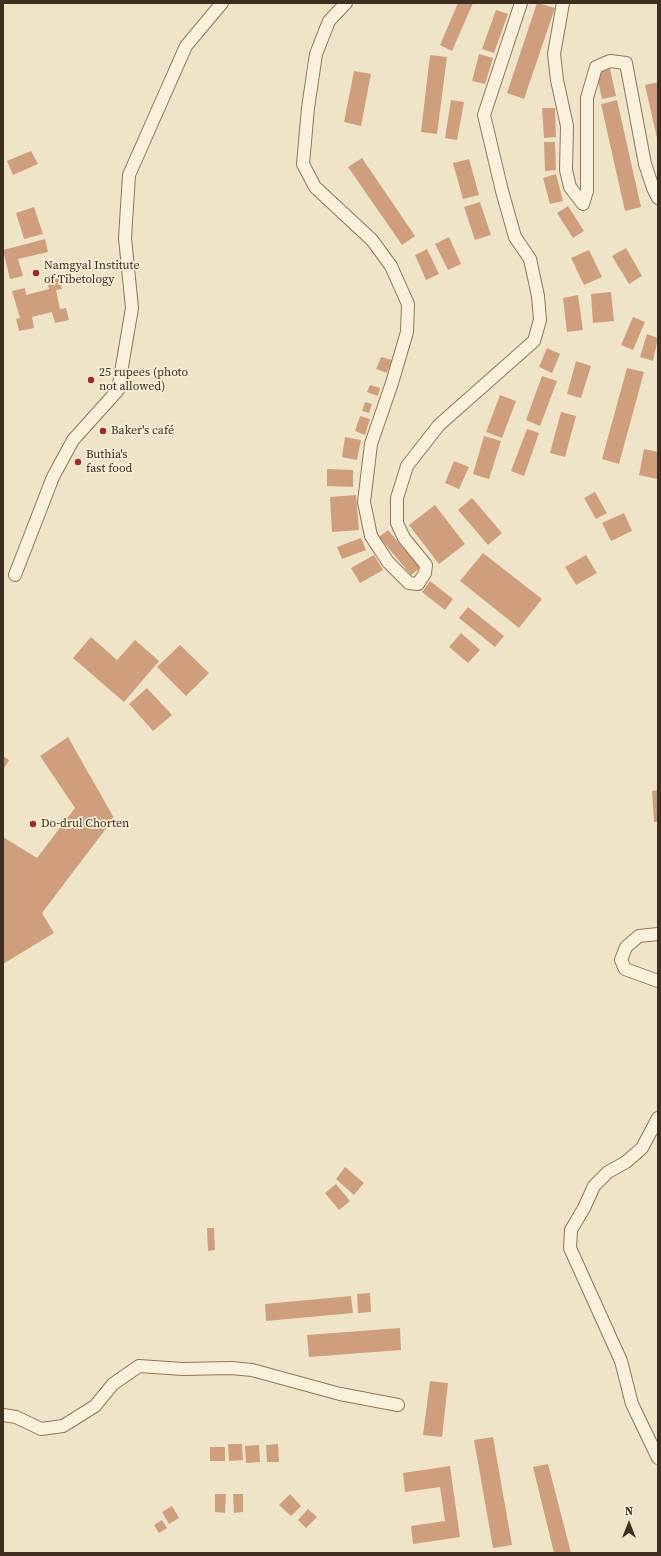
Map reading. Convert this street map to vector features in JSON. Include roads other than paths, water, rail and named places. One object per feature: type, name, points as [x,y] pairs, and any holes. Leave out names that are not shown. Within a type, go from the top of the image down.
[{"type":"street","points":[[15,575],[53,476],[73,440],[118,390],[132,308],[125,238],[129,175],[186,46],[222,3]]},
{"type":"street","points":[[346,3],[329,21],[316,54],[308,108],[304,164],[315,187],[376,245],[391,266],[408,304],[407,332],[392,383],[371,444],[364,502],[371,536],[384,555],[409,583],[418,584],[425,573],[426,566],[404,538],[397,523],[397,498],[407,466],[439,425],[534,342],[540,320],[538,296],[530,259],[515,237],[502,191],[484,115],[521,3]]},
{"type":"street","points":[[563,3],[554,54],[557,80],[567,126],[566,170],[570,187],[583,204],[587,191],[587,98],[596,67],[610,61],[626,63],[645,164],[658,198]]},
{"type":"street","points":[[658,934],[639,936],[626,947],[621,960],[625,969],[658,981]]},
{"type":"street","points":[[658,1118],[642,1148],[626,1162],[608,1172],[594,1186],[584,1208],[571,1230],[570,1248],[621,1361],[632,1404],[658,1458]]},
{"type":"street","points":[[3,1415],[16,1417],[41,1429],[63,1426],[95,1406],[113,1384],[139,1366],[231,1368],[252,1370],[340,1394],[398,1405]]},
{"type":"place","name":"Namgyal Institute of Tibetology","points":[[36,273]]},
{"type":"place","name":"25 rupees (photo not allowed)","points":[[91,380]]},
{"type":"place","name":"Baker's café","points":[[103,431]]},
{"type":"place","name":"Buthia's fast food","points":[[78,462]]},
{"type":"place","name":"Do-drul Chorten","points":[[33,824]]}]
